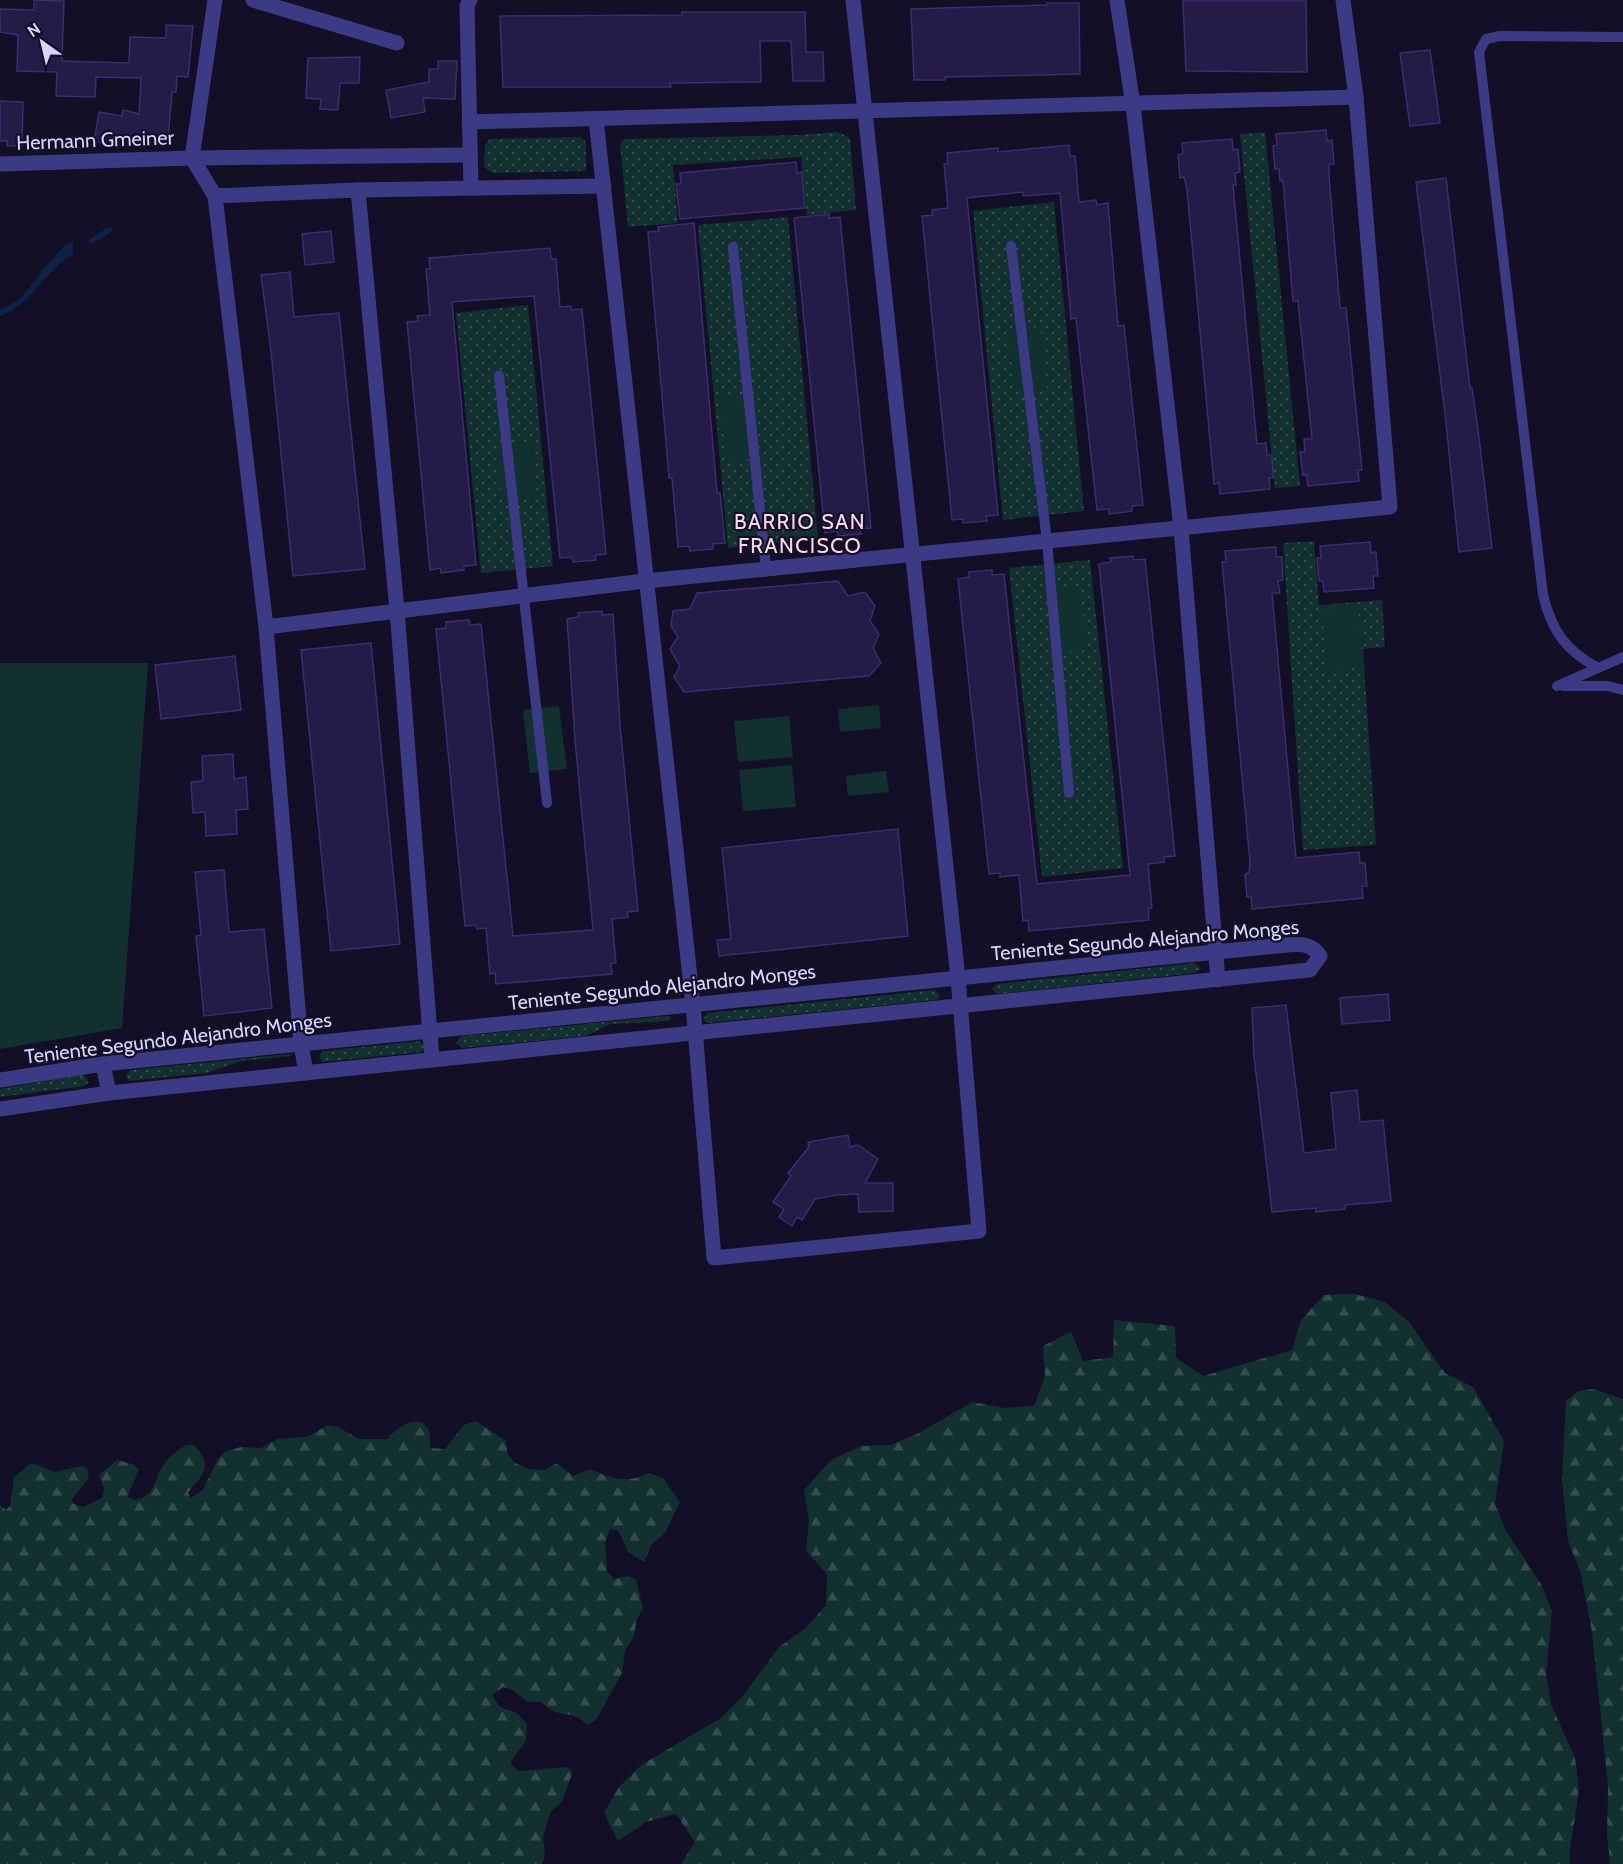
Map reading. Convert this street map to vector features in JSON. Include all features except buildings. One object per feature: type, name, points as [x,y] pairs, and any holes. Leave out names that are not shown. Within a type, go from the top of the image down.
[{"type":"street","points":[[214,0],[192,158],[215,196],[266,627],[301,1044],[306,1073]]},
{"type":"street","points":[[253,0],[397,43]]},
{"type":"street","points":[[470,0],[467,6],[471,188]]},
{"type":"street","points":[[596,119],[693,1005],[714,1258],[979,1231],[961,1006],[853,0]]},
{"type":"street","points":[[1117,0],[1133,105],[1182,528],[1218,980]]},
{"type":"street","points":[[266,627],[645,580],[1390,507],[1356,97],[1343,0]]},
{"type":"street","points":[[468,122],[1356,97]]},
{"type":"street","name":"Hermann Gmeiner","points":[[0,164],[192,158],[469,155]]},
{"type":"street","points":[[215,196],[357,190],[604,186]]},
{"type":"street","points":[[357,190],[397,610],[432,1060]]},
{"type":"street","name":"Teniente Segundo Alejandro Monges","points":[[0,1080],[103,1064],[1286,945],[1305,944],[1314,948],[1320,956],[1310,970],[109,1093],[0,1110]]},
{"type":"street","points":[[103,1064],[109,1093]]},
{"type":"lane","points":[[1598,668],[1577,657],[1559,637],[1548,615],[1543,594],[1479,52],[1486,39],[1500,36],[1623,37]]},
{"type":"lane","points":[[1011,246],[1047,541],[1069,793]]},
{"type":"lane","points":[[733,247],[766,568]]},
{"type":"lane","points":[[499,376],[547,803]]},
{"type":"lane","points":[[1623,657],[1557,686],[1608,686],[1623,690]]},
{"type":"green space","points":[[837,132],[850,138],[856,210],[807,215],[801,157],[673,165],[678,223],[628,227],[620,144],[624,139]]},
{"type":"green space","points":[[1265,132],[1300,486],[1275,488],[1240,134]]},
{"type":"green space","points":[[580,137],[586,142],[586,171],[492,173],[484,167],[485,145],[490,139]]},
{"type":"green space","points":[[1054,202],[1084,511],[1003,520],[973,211]]},
{"type":"green space","points":[[788,217],[818,539],[728,548],[698,225]]},
{"type":"green space","points":[[528,305],[553,566],[481,573],[456,313]]},
{"type":"green space","points":[[1040,327],[1047,388],[1015,392],[1008,331]]},
{"type":"green space","points":[[754,393],[760,458],[726,461],[720,396]]},
{"type":"green space","points":[[533,441],[537,499],[502,502],[498,444]]},
{"type":"green space","points":[[1314,541],[1319,605],[1382,600],[1385,647],[1363,649],[1376,845],[1303,850],[1283,543]]},
{"type":"green space","points":[[1090,560],[1123,868],[1042,877],[1009,568]]},
{"type":"green space","points":[[1080,586],[1086,650],[1062,652],[1056,589]]},
{"type":"green space","points":[[1358,606],[1363,667],[1327,671],[1322,609]]},
{"type":"green space","points":[[0,663],[148,663],[122,1028],[0,1049]]},
{"type":"green space","points":[[879,705],[881,728],[840,732],[838,709]]},
{"type":"green space","points":[[559,706],[567,769],[530,773],[523,710]]},
{"type":"green space","points":[[789,716],[793,757],[738,762],[734,721]]},
{"type":"green space","points":[[792,765],[796,807],[743,811],[739,770]]},
{"type":"green space","points":[[886,771],[889,792],[848,796],[846,776]]},
{"type":"green space","points":[[1194,963],[1201,968],[1195,973],[997,994],[992,989],[997,984]]},
{"type":"green space","points":[[935,990],[940,996],[936,1000],[708,1023],[703,1019],[708,1013]]},
{"type":"green space","points":[[668,1016],[671,1019],[668,1021],[611,1024],[586,1036],[462,1048],[456,1043],[461,1036]]},
{"type":"green space","points":[[420,1041],[424,1047],[421,1052],[323,1062],[319,1057],[323,1051]]},
{"type":"green space","points":[[290,1054],[290,1056],[242,1061],[206,1073],[128,1081],[126,1076],[130,1070]]},
{"type":"green space","points":[[83,1074],[89,1082],[84,1086],[0,1097],[0,1089]]},
{"type":"green space","points":[[1355,1294],[1385,1302],[1409,1322],[1445,1373],[1473,1387],[1504,1441],[1495,1503],[1506,1531],[1541,1584],[1552,1611],[1546,1674],[1551,1704],[1575,1758],[1579,1789],[1569,1856],[1570,1864],[681,1864],[695,1842],[676,1814],[646,1822],[618,1841],[604,1813],[619,1787],[641,1765],[721,1718],[742,1697],[779,1647],[805,1629],[826,1605],[827,1574],[806,1551],[809,1520],[804,1490],[831,1460],[861,1446],[891,1445],[919,1433],[972,1402],[1005,1408],[1034,1406],[1045,1376],[1043,1346],[1071,1332],[1083,1361],[1113,1357],[1114,1320],[1175,1326],[1176,1358],[1203,1376],[1292,1350],[1301,1320],[1324,1295]]},
{"type":"green space","points":[[1593,1389],[1623,1399],[1623,1864],[1610,1864],[1607,1833],[1608,1786],[1592,1632],[1580,1570],[1568,1541],[1562,1479],[1566,1401],[1578,1391]]},
{"type":"green space","points":[[476,1421],[506,1441],[508,1455],[515,1463],[529,1469],[544,1470],[557,1463],[573,1476],[591,1469],[620,1479],[634,1478],[649,1473],[663,1478],[680,1502],[665,1533],[651,1545],[644,1562],[628,1552],[618,1530],[610,1529],[605,1543],[607,1571],[614,1579],[628,1576],[636,1580],[643,1608],[637,1619],[634,1636],[625,1651],[622,1673],[596,1720],[587,1725],[575,1716],[554,1711],[541,1702],[527,1702],[513,1690],[503,1687],[492,1695],[500,1707],[517,1713],[527,1724],[526,1741],[511,1761],[512,1766],[520,1771],[566,1767],[571,1770],[572,1774],[562,1802],[551,1811],[548,1820],[543,1838],[545,1856],[542,1864],[0,1864],[0,1505],[6,1510],[10,1506],[14,1477],[30,1464],[54,1472],[83,1466],[87,1469],[89,1478],[71,1500],[74,1504],[83,1507],[102,1498],[104,1489],[99,1475],[117,1460],[132,1464],[139,1469],[127,1497],[136,1500],[144,1497],[153,1487],[168,1458],[186,1445],[190,1445],[200,1452],[205,1465],[202,1475],[188,1493],[191,1498],[203,1490],[219,1457],[226,1451],[241,1447],[261,1448],[278,1439],[307,1437],[328,1425],[338,1427],[359,1439],[387,1439],[395,1431],[413,1422],[424,1424],[428,1429],[430,1448],[445,1449],[464,1425]]},
{"type":"water","points":[[69,243],[73,243],[73,254],[54,269],[20,304],[0,316],[0,310],[28,290],[51,260]]},
{"type":"waterway","points":[[92,241],[109,230]]},
{"type":"district","name":"BARRIO SAN FRANCISCO","points":[[800,534]]}]
